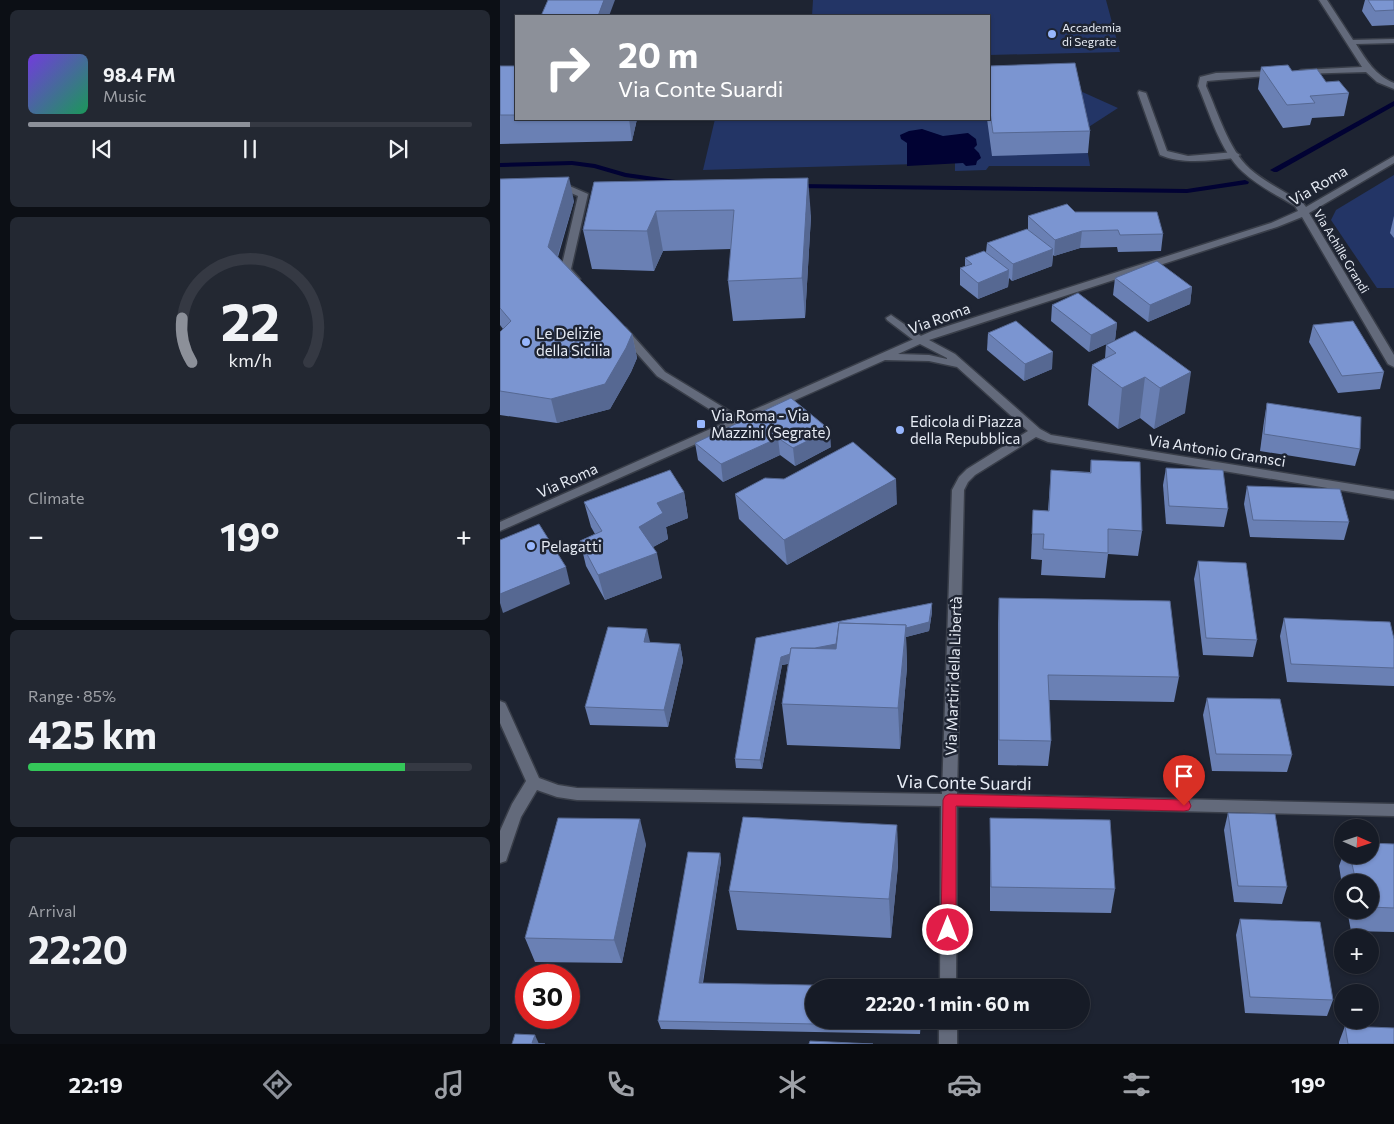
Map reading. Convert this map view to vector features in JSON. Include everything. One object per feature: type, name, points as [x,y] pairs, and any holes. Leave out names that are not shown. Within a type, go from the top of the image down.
[{"type":"street","points":[[1323,0],[1368,70],[1380,80],[1394,86]]},
{"type":"street","points":[[1350,42],[1394,41]]},
{"type":"street","name":"Via Achille Grandi","points":[[1368,70],[1216,76],[1203,79],[1202,86],[1242,167],[1299,204],[1394,364]]},
{"type":"street","points":[[1142,93],[1163,153],[1169,157],[1235,155]]},
{"type":"street","name":"Via Roma","points":[[500,526],[920,340],[1274,225],[1304,212],[1394,159]]},
{"type":"street","points":[[544,184],[564,185],[575,192],[583,194],[566,269],[580,284]]},
{"type":"street","points":[[891,318],[920,340],[942,351],[962,365],[1036,432]]},
{"type":"street","points":[[613,320],[661,374],[736,421]]},
{"type":"street","points":[[882,357],[929,358],[962,365]]},
{"type":"street","name":"Via Martiri della Libertà","points":[[948,979],[949,800],[960,485],[971,472],[1036,432]]},
{"type":"street","name":"Via Antonio Gramsci","points":[[1036,432],[1061,441],[1394,495]]},
{"type":"street","points":[[500,707],[534,782],[508,826],[500,856]]},
{"type":"street","name":"Via Conte Suardi","points":[[534,782],[558,791],[577,794],[1394,810]]},
{"type":"street","points":[[948,1029],[948,1044]]},
{"type":"shaded area","name":"Accademia di Segrate","points":[[813,0],[1106,0],[1120,52],[990,55],[990,15],[812,15]]},
{"type":"shaded area","points":[[1078,90],[1118,108],[1084,130],[1090,166],[989,166],[986,170],[955,171],[955,163],[703,170],[715,120],[990,119]]},
{"type":"shaded area","points":[[922,129],[943,136],[968,133],[976,139],[977,145],[974,148],[981,158],[977,161],[976,165],[966,166],[963,163],[907,166],[907,143],[901,139],[900,135]]},
{"type":"shaded area","points":[[1394,175],[1394,288],[1377,288],[1331,220],[1336,210]]},
{"type":"building","points":[[548,0],[604,0],[598,15],[541,15]]},
{"type":"building","points":[[1368,0],[1394,0],[1394,10],[1375,11]]},
{"type":"building","points":[[1075,63],[1090,131],[993,133],[990,112],[990,66]]},
{"type":"building","points":[[1288,65],[1292,71],[1317,69],[1326,82],[1339,81],[1349,93],[1310,96],[1315,103],[1287,105],[1261,67]]},
{"type":"building","points":[[500,66],[515,66],[515,115],[500,115]]},
{"type":"building","points":[[569,177],[548,247],[632,334],[605,384],[551,399],[500,391],[500,332],[511,321],[500,308],[500,179]]},
{"type":"building","points":[[808,178],[802,278],[728,281],[734,210],[656,211],[647,231],[583,230],[594,182]]},
{"type":"building","points":[[1067,204],[1075,212],[1157,212],[1163,234],[1120,235],[1118,230],[1082,231],[1055,240],[1028,216]]},
{"type":"building","points":[[1027,229],[1053,249],[1013,264],[987,243]]},
{"type":"building","points":[[984,251],[1009,270],[978,283],[960,268],[972,264],[965,258]]},
{"type":"building","points":[[1157,261],[1192,287],[1150,305],[1115,278]]},
{"type":"building","points":[[1078,293],[1117,323],[1091,335],[1052,305]]},
{"type":"building","points":[[1016,321],[1053,352],[1025,364],[988,333]]},
{"type":"building","points":[[1353,321],[1384,372],[1342,376],[1313,325]]},
{"type":"building","points":[[1135,331],[1191,372],[1160,388],[1145,377],[1122,388],[1092,365],[1116,353],[1106,345]]},
{"type":"building","points":[[791,398],[830,430],[793,448],[778,438],[721,464],[695,443]]},
{"type":"building","points":[[1267,403],[1361,417],[1360,449],[1264,434]]},
{"type":"building","points":[[853,442],[896,479],[784,540],[735,494],[765,478],[784,479]]},
{"type":"building","points":[[1091,460],[1140,462],[1142,531],[1108,529],[1108,553],[1043,549],[1044,534],[1032,534],[1033,510],[1049,511],[1051,470],[1091,473]]},
{"type":"building","points":[[1166,468],[1223,470],[1228,509],[1169,506]]},
{"type":"building","points":[[670,470],[684,492],[657,503],[663,513],[639,527],[657,553],[598,575],[580,541],[602,531],[584,502]]},
{"type":"building","points":[[1247,486],[1340,489],[1349,522],[1253,520]]},
{"type":"building","points":[[539,524],[566,567],[500,594],[500,540]]},
{"type":"building","points":[[1198,561],[1246,563],[1257,640],[1206,638]]},
{"type":"building","points":[[999,598],[1170,601],[1179,677],[1048,675],[1051,741],[999,740]]},
{"type":"building","points":[[932,603],[929,622],[906,628],[906,625],[839,623],[836,644],[815,648],[791,648],[790,654],[781,657],[760,760],[735,759],[756,638]]},
{"type":"building","points":[[1284,618],[1390,622],[1394,639],[1394,668],[1291,664]]},
{"type":"building","points":[[839,623],[906,625],[898,708],[782,704],[791,648],[836,649]]},
{"type":"building","points":[[608,627],[647,629],[644,642],[680,644],[664,710],[585,707]]},
{"type":"building","points":[[1207,698],[1280,699],[1292,755],[1216,754]]},
{"type":"building","points":[[1228,813],[1275,814],[1287,887],[1238,886]]},
{"type":"building","points":[[743,817],[897,825],[889,899],[729,891]]},
{"type":"building","points":[[558,818],[640,819],[614,940],[525,938]]},
{"type":"building","points":[[990,818],[1110,820],[1115,889],[991,887]]},
{"type":"building","points":[[1379,843],[1394,844],[1394,908],[1379,907],[1379,874],[1354,874],[1352,864],[1379,864]]},
{"type":"building","points":[[688,852],[720,853],[699,983],[805,985],[805,1024],[658,1021]]},
{"type":"building","points":[[1240,919],[1320,922],[1333,1000],[1250,997]]},
{"type":"building","points":[[1394,1028],[1394,1044],[1348,1044],[1346,1029]]},
{"type":"building","points":[[515,1034],[535,1035],[532,1043],[545,1044],[512,1044]]},
{"type":"building","points":[[810,1041],[873,1044],[809,1044]]},
{"type":"waterway","points":[[1274,170],[1394,103]]},
{"type":"waterway","points":[[500,165],[572,163],[595,166],[625,175],[675,182]]},
{"type":"waterway","points":[[797,186],[1187,191],[1245,182]]},
{"type":"place","name":"Accademia di Segrate","points":[[1052,34]]},
{"type":"place","name":"Le Delizie della Sicilia","points":[[526,342]]},
{"type":"place","name":"Via Roma - Via Mazzini (Segrate)","points":[[701,424]]},
{"type":"place","name":"Edicola di Piazza della Repubblica","points":[[900,430]]},
{"type":"place","name":"Pelagatti","points":[[531,546]]},
{"type":"route","points":[[948,930],[949,800],[1184,806]]}]
